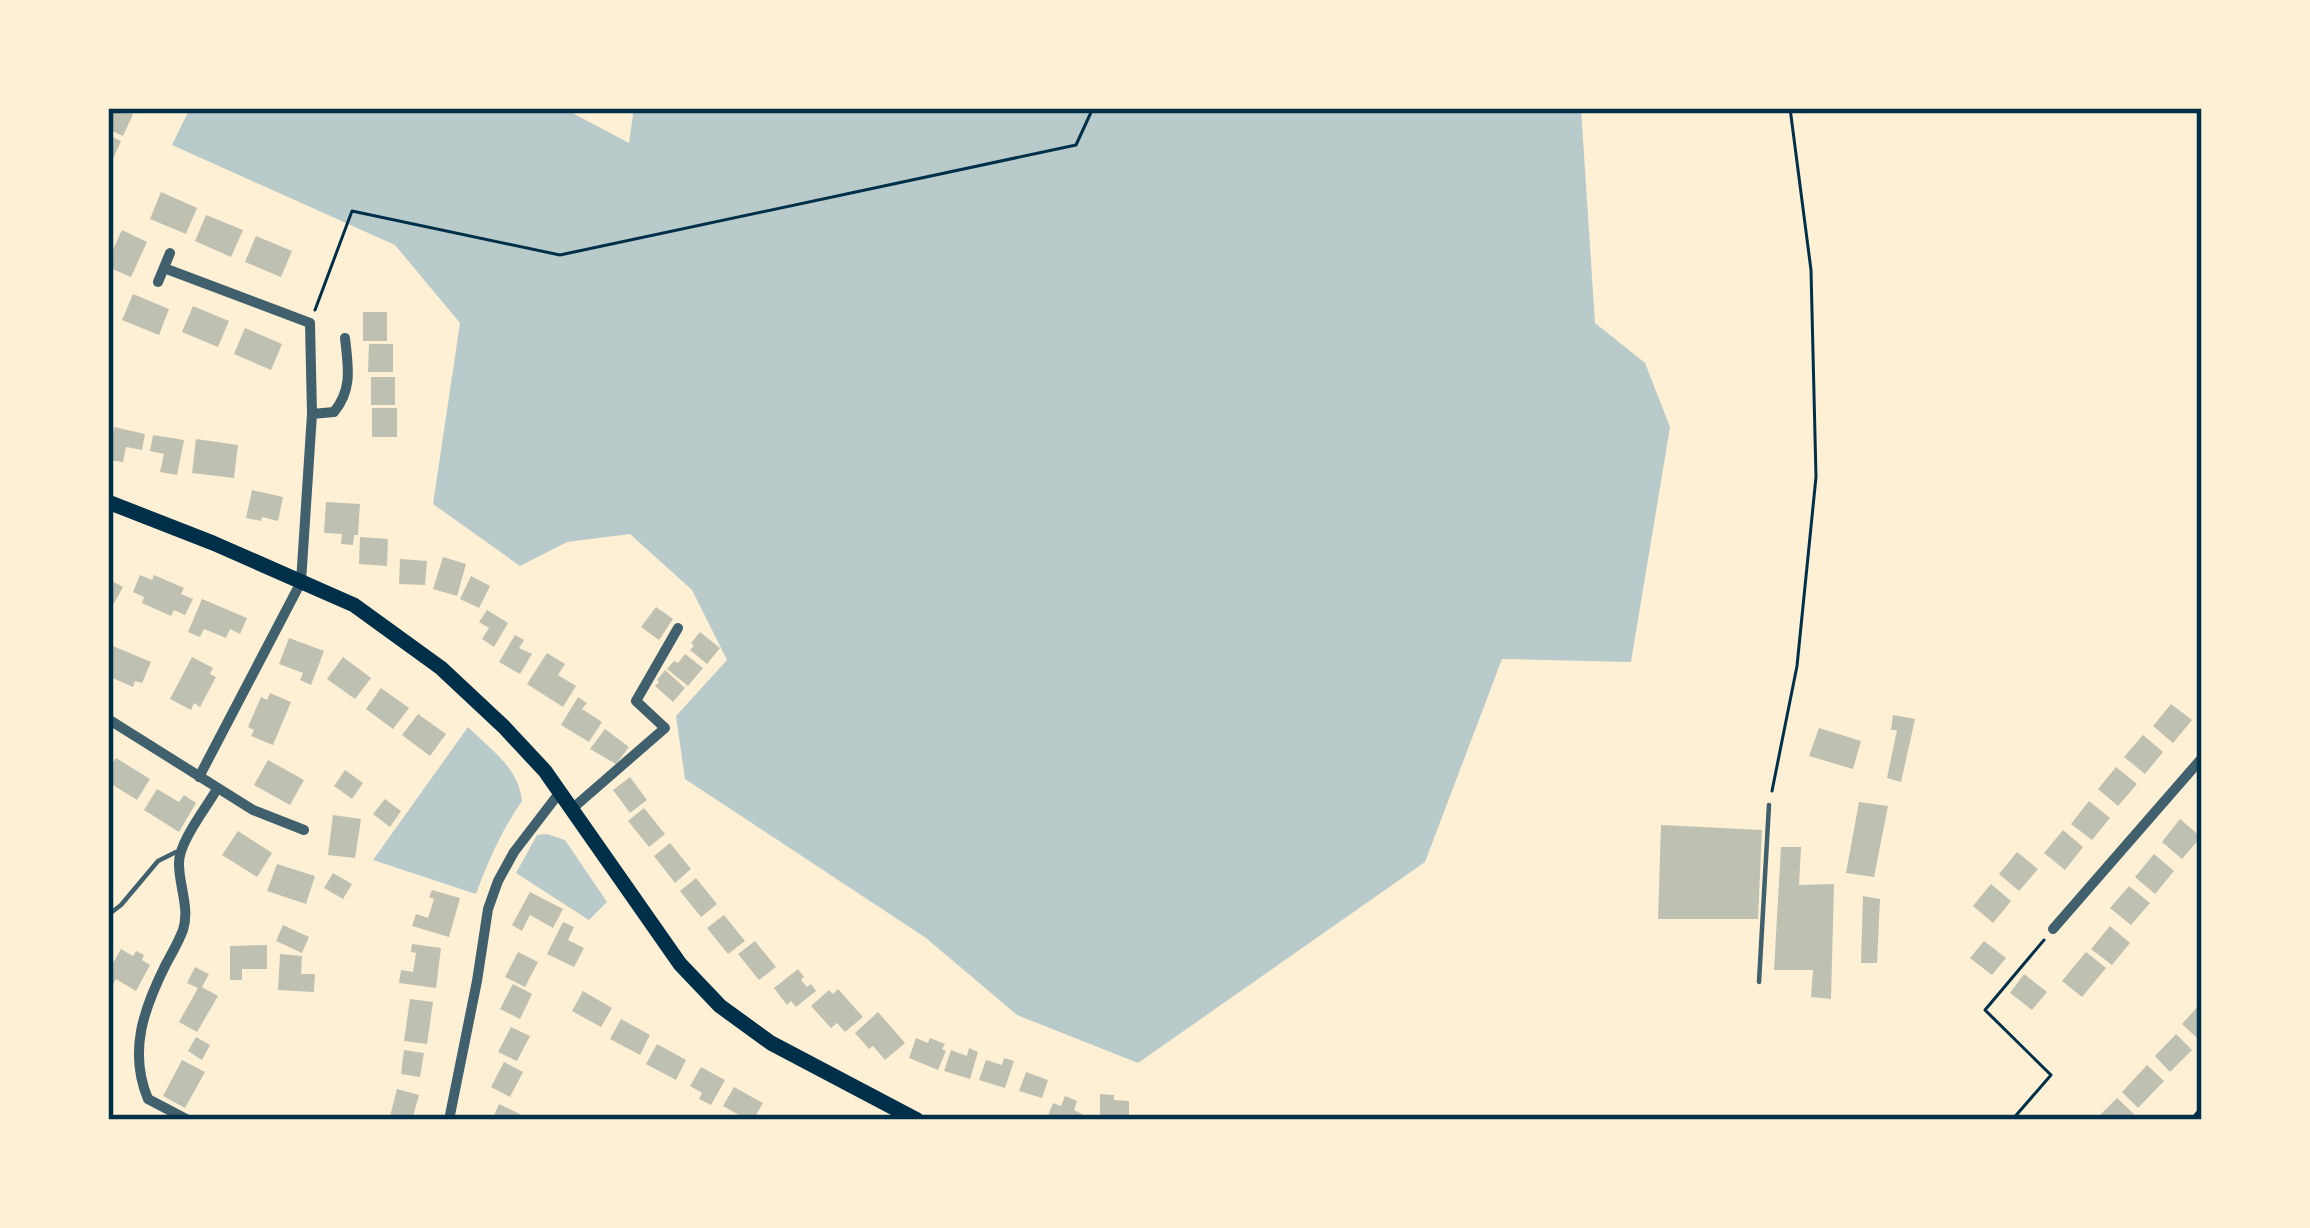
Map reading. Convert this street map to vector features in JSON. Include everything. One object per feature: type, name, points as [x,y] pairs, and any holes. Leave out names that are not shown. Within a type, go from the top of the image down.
[{"type":"main road","points":[[108,502],[354,605],[441,668],[504,727],[560,792],[680,964],[720,1006],[770,1043],[917,1120]]},
{"type":"street","points":[[158,283],[170,253]]},
{"type":"street","points":[[164,268],[310,323],[312,414],[301,582],[199,777]]},
{"type":"street","points":[[312,414],[334,412],[344,400],[350,376],[345,338]]},
{"type":"street","points":[[573,808],[665,728],[635,701],[678,628]]},
{"type":"street","points":[[108,719],[253,810],[304,830]]},
{"type":"street","points":[[2053,929],[2202,758]]},
{"type":"street","points":[[188,1120],[148,1100],[139,1051],[141,1020],[184,927],[181,849],[217,789]]},
{"type":"street","points":[[449,1120],[488,909],[514,852],[560,792]]},
{"type":"lane","points":[[1759,982],[1769,805]]},
{"type":"lane","points":[[108,915],[158,861],[181,849]]},
{"type":"path","points":[[310,323],[352,211],[560,255],[1076,145],[1093,108]]},
{"type":"path","points":[[1769,805],[1797,666],[1816,477],[1811,270],[1790,108]]},
{"type":"path","points":[[2012,1120],[2051,1075],[1985,1010],[2053,929]]},
{"type":"path","points":[[2191,1120],[2202,1107]]},
{"type":"shaded area","points":[[190,108],[563,108],[629,143],[634,108],[1581,108],[1595,323],[1645,363],[1670,427],[1631,662],[1502,659],[1425,862],[1138,1063],[1017,1015],[926,938],[685,779],[676,716],[727,660],[692,590],[630,534],[567,542],[520,566],[433,504],[460,323],[395,245],[172,145]]},
{"type":"shaded area","points":[[468,727],[510,769],[522,801],[476,894],[373,860]]},
{"type":"shaded area","points":[[537,835],[565,840],[607,902],[589,920],[516,873]]},
{"type":"building","points":[[108,108],[133,114],[123,136],[108,129]]},
{"type":"building","points":[[108,135],[121,141],[108,170]]},
{"type":"building","points":[[161,192],[197,208],[186,234],[150,219]]},
{"type":"building","points":[[206,215],[243,230],[231,257],[195,241]]},
{"type":"building","points":[[122,230],[147,242],[131,277],[108,267]]},
{"type":"building","points":[[256,236],[292,251],[281,277],[245,262]]},
{"type":"building","points":[[133,294],[169,309],[159,335],[122,320]]},
{"type":"building","points":[[193,306],[229,321],[218,347],[182,332]]},
{"type":"building","points":[[363,312],[387,312],[387,341],[363,341]]},
{"type":"building","points":[[245,328],[282,344],[271,370],[234,354]]},
{"type":"building","points":[[369,344],[393,344],[393,372],[368,372]]},
{"type":"building","points":[[371,377],[395,377],[395,405],[371,405]]},
{"type":"building","points":[[372,408],[397,408],[397,437],[372,437]]},
{"type":"building","points":[[114,427],[145,434],[142,450],[126,447],[123,462],[108,460]]},
{"type":"building","points":[[153,435],[184,440],[177,475],[160,472],[164,454],[150,451]]},
{"type":"building","points":[[196,439],[238,445],[234,478],[192,473]]},
{"type":"building","points":[[252,490],[283,497],[278,521],[246,518]]},
{"type":"building","points":[[326,502],[360,504],[353,545],[341,544],[342,534],[324,533]]},
{"type":"building","points":[[360,537],[388,539],[387,566],[359,564]]},
{"type":"building","points":[[443,557],[466,564],[457,596],[433,589]]},
{"type":"building","points":[[400,559],[427,561],[425,585],[399,584]]},
{"type":"building","points":[[140,575],[152,580],[154,575],[184,588],[181,594],[193,599],[185,615],[174,610],[171,616],[142,603],[144,597],[133,592]]},
{"type":"building","points":[[471,576],[490,586],[479,608],[460,599]]},
{"type":"building","points":[[108,583],[123,587],[108,614]]},
{"type":"building","points":[[202,599],[247,618],[240,634],[230,629],[226,638],[204,629],[200,637],[188,632]]},
{"type":"building","points":[[656,607],[673,619],[659,640],[641,627]]},
{"type":"building","points":[[487,610],[508,623],[494,647],[482,639],[489,628],[479,622]]},
{"type":"building","points":[[700,632],[720,648],[707,664],[690,650]]},
{"type":"building","points":[[515,635],[524,640],[519,648],[532,654],[520,674],[499,662]]},
{"type":"building","points":[[289,638],[324,651],[311,685],[300,680],[303,673],[279,664]]},
{"type":"building","points":[[108,644],[151,662],[142,683],[135,681],[133,687],[108,676]]},
{"type":"building","points":[[547,653],[565,664],[558,675],[576,686],[563,707],[527,684]]},
{"type":"building","points":[[685,654],[703,668],[688,686],[667,669]]},
{"type":"building","points":[[192,657],[213,668],[210,674],[216,677],[200,707],[194,703],[191,710],[170,699]]},
{"type":"building","points":[[343,657],[371,678],[355,699],[327,679]]},
{"type":"building","points":[[665,670],[685,688],[673,702],[655,686]]},
{"type":"building","points":[[381,688],[409,708],[393,729],[366,709]]},
{"type":"building","points":[[270,693],[291,702],[273,745],[251,736],[254,730],[248,727],[261,697],[267,700]]},
{"type":"building","points":[[578,697],[587,703],[582,709],[602,722],[589,742],[561,725]]},
{"type":"building","points":[[2171,704],[2192,720],[2173,743],[2153,726]]},
{"type":"building","points":[[418,714],[446,734],[430,756],[402,735]]},
{"type":"building","points":[[1893,715],[1915,719],[1901,782],[1887,778],[1897,730],[1891,730]]},
{"type":"building","points":[[1819,728],[1861,741],[1853,769],[1809,756]]},
{"type":"building","points":[[605,729],[629,747],[616,764],[590,749]]},
{"type":"building","points":[[2143,735],[2163,752],[2145,774],[2124,757]]},
{"type":"building","points":[[116,758],[150,779],[137,800],[108,782],[108,770]]},
{"type":"building","points":[[268,760],[304,780],[290,805],[254,785]]},
{"type":"building","points":[[2116,767],[2137,784],[2118,806],[2098,789]]},
{"type":"building","points":[[345,770],[363,783],[352,799],[334,786]]},
{"type":"building","points":[[630,777],[647,800],[630,813],[613,790]]},
{"type":"building","points":[[157,789],[179,802],[184,795],[196,803],[179,832],[144,810]]},
{"type":"building","points":[[385,799],[401,811],[390,827],[373,814]]},
{"type":"building","points":[[2089,801],[2110,818],[2092,840],[2071,824]]},
{"type":"building","points":[[1859,802],[1888,806],[1874,877],[1846,873]]},
{"type":"building","points":[[644,808],[665,834],[649,847],[628,821]]},
{"type":"building","points":[[333,815],[361,819],[355,858],[328,855]]},
{"type":"building","points":[[2180,819],[2201,837],[2182,859],[2162,842]]},
{"type":"building","points":[[1661,825],[1762,830],[1758,919],[1658,919]]},
{"type":"building","points":[[2063,830],[2083,847],[2065,870],[2044,853]]},
{"type":"building","points":[[238,831],[272,853],[257,877],[222,855]]},
{"type":"building","points":[[670,843],[691,869],[675,883],[654,856]]},
{"type":"building","points":[[1781,847],[1801,847],[1799,885],[1834,884],[1831,999],[1811,997],[1813,970],[1774,970]]},
{"type":"building","points":[[2017,852],[2038,869],[2019,891],[1999,874]]},
{"type":"building","points":[[2154,854],[2174,871],[2155,894],[2135,877]]},
{"type":"building","points":[[277,864],[315,876],[306,904],[267,891]]},
{"type":"building","points":[[333,873],[352,884],[343,899],[324,888]]},
{"type":"building","points":[[696,878],[717,904],[701,917],[680,891]]},
{"type":"building","points":[[1991,884],[2011,901],[1993,923],[1973,906]]},
{"type":"building","points":[[2129,886],[2150,903],[2131,925],[2110,908]]},
{"type":"building","points":[[432,890],[460,898],[449,937],[412,926],[416,914],[428,918]]},
{"type":"building","points":[[530,892],[563,909],[553,928],[530,915],[522,931],[512,925]]},
{"type":"building","points":[[1863,896],[1880,899],[1877,963],[1861,963]]},
{"type":"building","points":[[724,915],[745,941],[728,954],[707,928]]},
{"type":"building","points":[[563,922],[574,927],[568,940],[584,948],[574,967],[547,954]]},
{"type":"building","points":[[283,925],[309,937],[302,953],[276,941]]},
{"type":"building","points":[[2110,926],[2130,943],[2112,965],[2091,949]]},
{"type":"building","points":[[755,941],[776,967],[759,980],[738,954]]},
{"type":"building","points":[[1984,941],[2006,958],[1992,975],[1970,958]]},
{"type":"building","points":[[412,944],[441,948],[436,988],[399,983],[401,970],[413,972],[416,953],[411,952]]},
{"type":"building","points":[[267,945],[267,969],[242,969],[242,980],[230,980],[230,946]]},
{"type":"building","points":[[121,949],[133,956],[136,951],[144,955],[142,960],[150,965],[136,991],[116,979],[108,993],[108,972]]},
{"type":"building","points":[[518,952],[538,962],[525,987],[505,977]]},
{"type":"building","points":[[2086,952],[2106,968],[2082,997],[2062,981]]},
{"type":"building","points":[[280,954],[302,956],[301,974],[315,974],[314,992],[278,990]]},
{"type":"building","points":[[195,967],[209,974],[202,987],[218,996],[197,1032],[179,1022],[198,988],[187,983]]},
{"type":"building","points":[[798,969],[804,977],[801,980],[816,991],[796,1007],[791,1001],[787,1005],[774,988]]},
{"type":"building","points":[[2024,974],[2047,992],[2032,1010],[2010,993]]},
{"type":"building","points":[[513,984],[532,994],[520,1019],[500,1009]]},
{"type":"building","points":[[838,989],[863,1017],[845,1032],[837,1023],[831,1028],[811,1006],[829,990],[833,994]]},
{"type":"building","points":[[583,991],[612,1008],[601,1027],[572,1011]]},
{"type":"building","points":[[410,999],[433,1002],[427,1044],[404,1041]]},
{"type":"building","points":[[2202,1002],[2202,1034],[2198,1039],[2182,1024]]},
{"type":"building","points":[[878,1012],[905,1043],[885,1060],[855,1033]]},
{"type":"building","points":[[621,1019],[650,1035],[640,1055],[610,1039]]},
{"type":"building","points":[[511,1027],[530,1036],[517,1061],[498,1052]]},
{"type":"building","points":[[2176,1034],[2192,1050],[2170,1072],[2155,1056]]},
{"type":"building","points":[[196,1037],[210,1045],[202,1060],[188,1051]]},
{"type":"building","points":[[916,1038],[945,1044],[938,1070],[909,1058]]},
{"type":"building","points":[[657,1044],[686,1060],[676,1080],[646,1064]]},
{"type":"building","points":[[969,1048],[978,1052],[970,1079],[944,1071],[951,1050],[967,1056]]},
{"type":"building","points":[[404,1050],[424,1053],[420,1077],[401,1074]]},
{"type":"building","points":[[1004,1058],[1014,1061],[1005,1088],[979,1080],[986,1060],[1002,1065]]},
{"type":"building","points":[[182,1060],[205,1072],[185,1108],[163,1096]]},
{"type":"building","points":[[504,1062],[523,1072],[510,1097],[491,1087]]},
{"type":"building","points":[[2147,1065],[2164,1081],[2138,1108],[2122,1092]]},
{"type":"building","points":[[701,1067],[725,1080],[711,1105],[699,1099],[702,1093],[690,1086]]},
{"type":"building","points":[[1026,1072],[1048,1080],[1042,1098],[1019,1091]]},
{"type":"building","points":[[734,1087],[763,1103],[753,1120],[723,1106]]},
{"type":"building","points":[[397,1089],[419,1095],[412,1120],[389,1120]]},
{"type":"building","points":[[1100,1094],[1129,1101],[1129,1120],[1100,1120]]},
{"type":"building","points":[[1065,1096],[1077,1101],[1074,1110],[1082,1114],[1079,1120],[1047,1118],[1053,1103],[1061,1106]]},
{"type":"building","points":[[2117,1098],[2134,1114],[2128,1120],[2095,1120]]},
{"type":"building","points":[[499,1104],[532,1120],[492,1120]]}]
